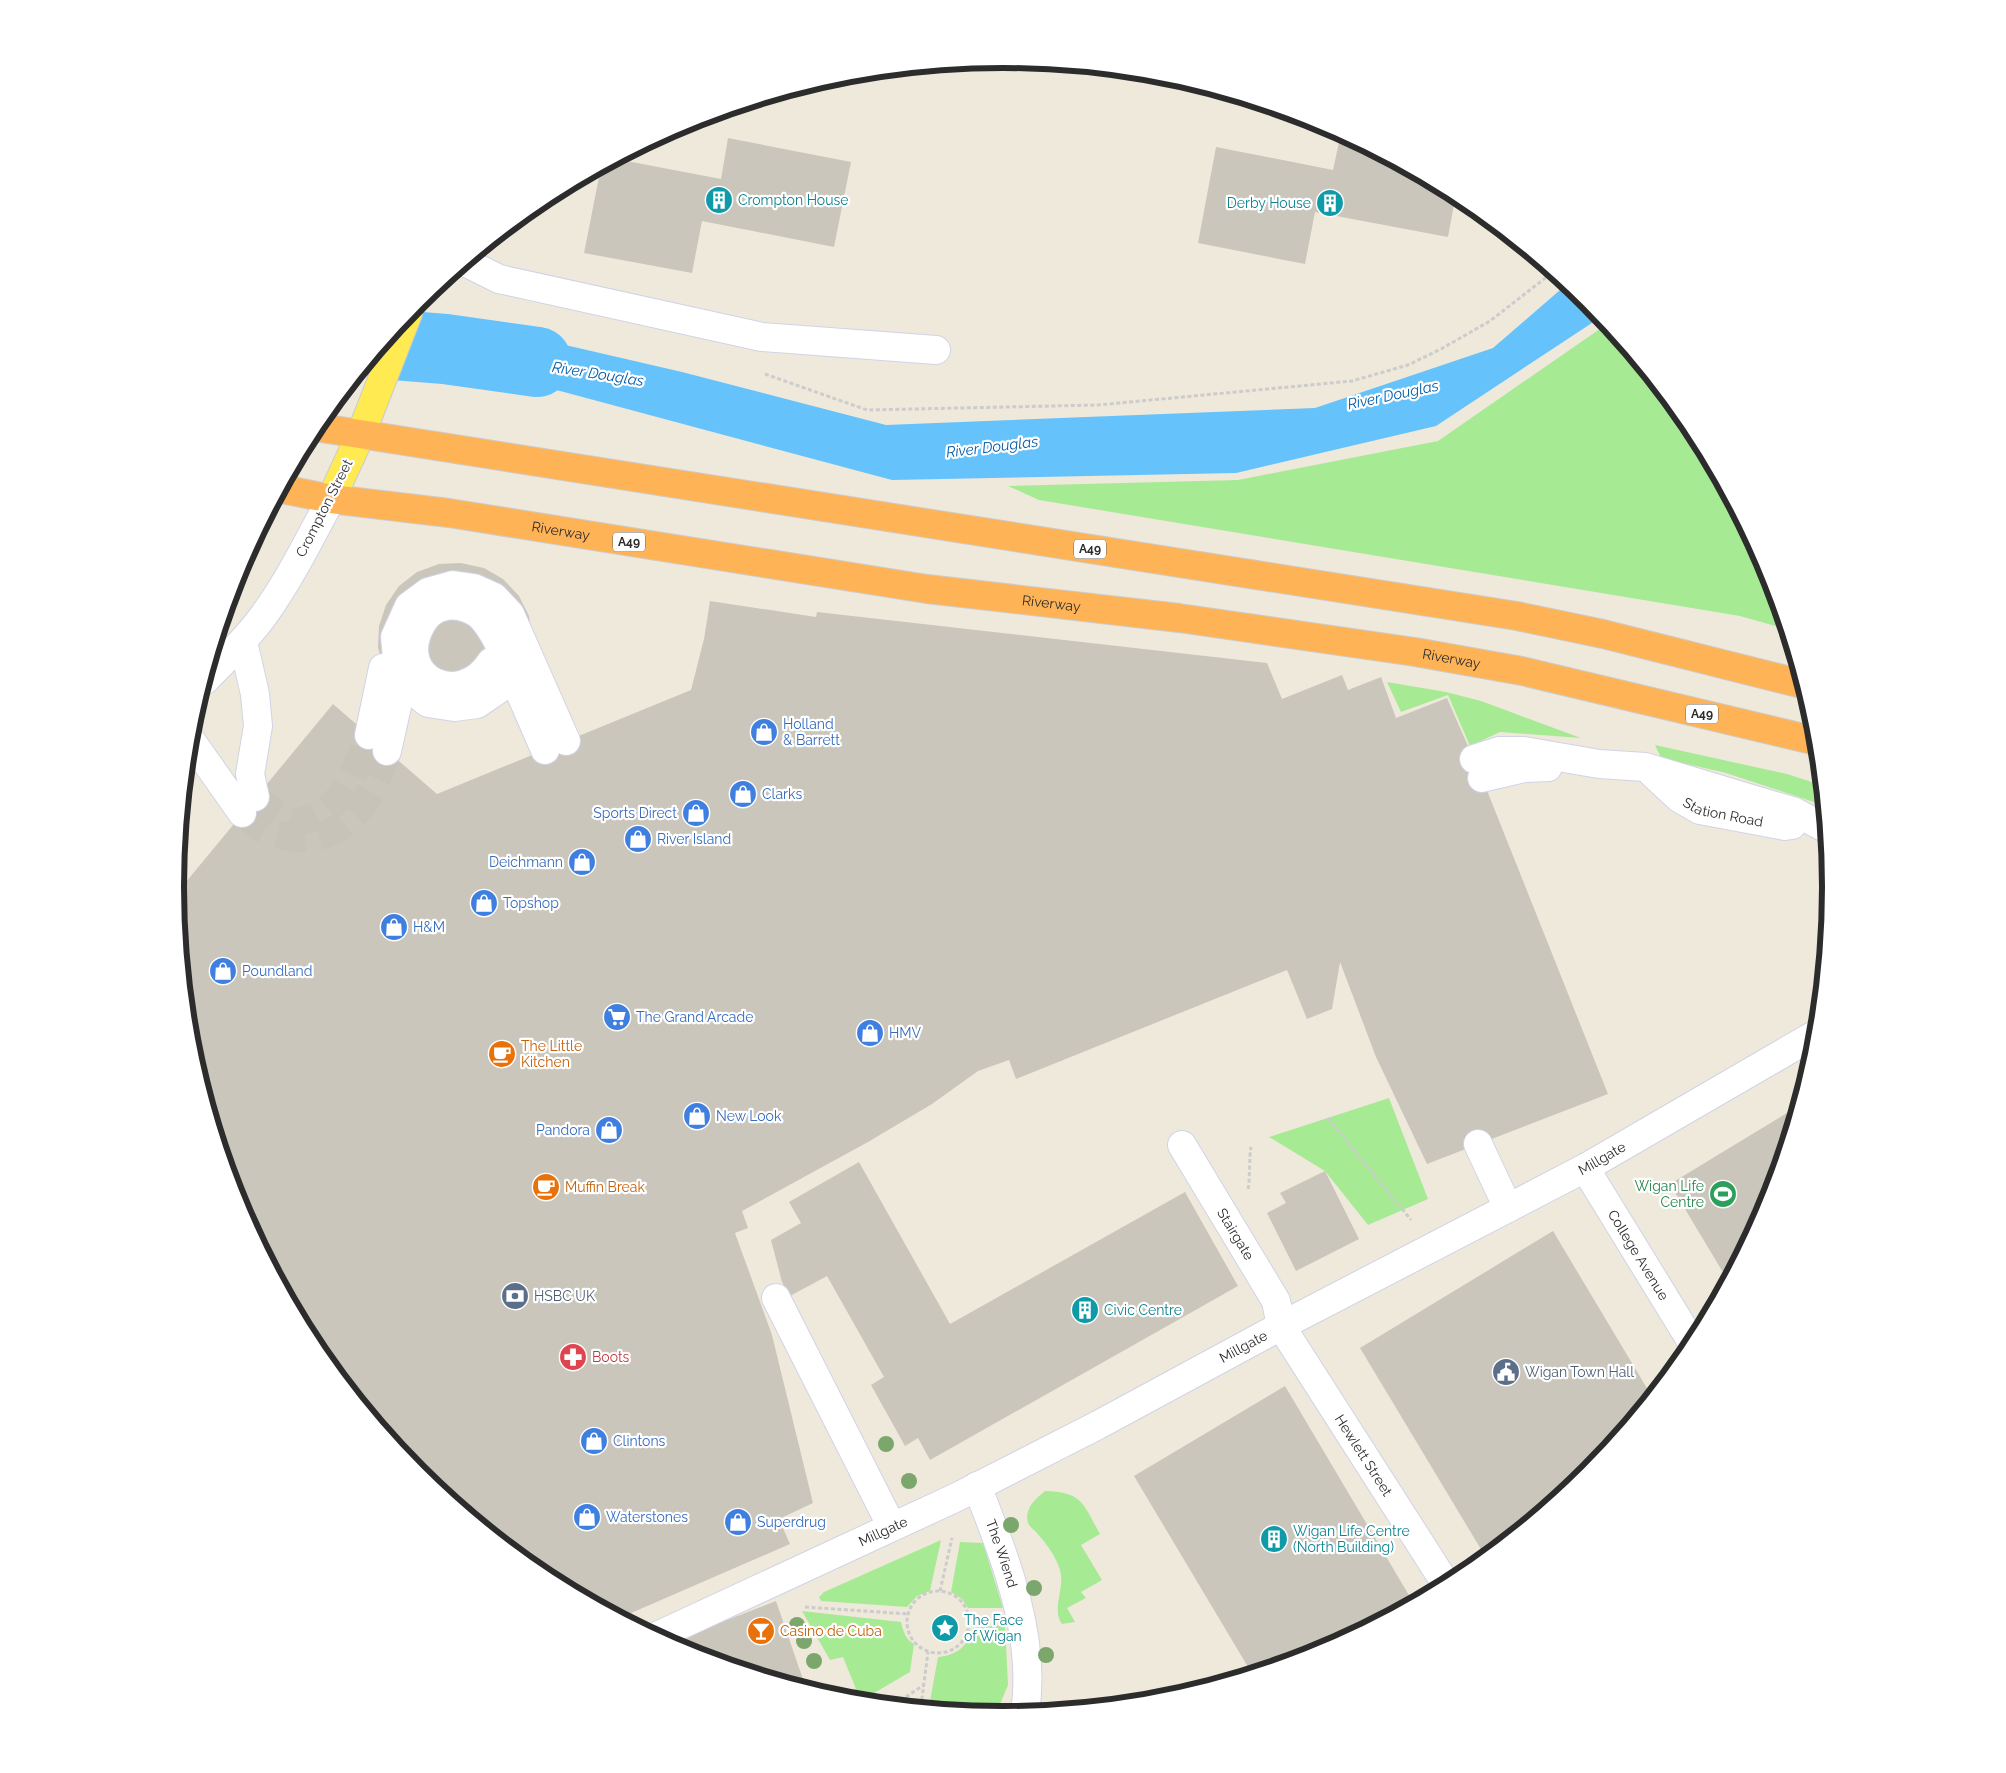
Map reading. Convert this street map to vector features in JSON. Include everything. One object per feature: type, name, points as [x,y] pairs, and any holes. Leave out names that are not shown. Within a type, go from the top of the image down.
[{"type":"highway","name":"A49","points":[[324,428],[1517,616],[1603,634],[1796,682]]},
{"type":"highway","name":"Riverway","points":[[287,490],[331,499],[449,513],[926,589],[1179,618],[1415,652],[1522,671],[1808,739]]},
{"type":"main road","name":"Crompton Street","points":[[331,499],[361,434],[400,332]]},
{"type":"street","points":[[471,265],[499,279],[762,337],[936,350]]},
{"type":"street","name":"Crompton Street","points":[[213,672],[243,642],[278,594],[331,499]]},
{"type":"street","points":[[491,662],[486,670],[472,682],[454,686],[441,685],[426,678],[417,664],[414,649],[416,635],[424,619],[435,609],[448,606],[465,607],[480,615],[494,632],[555,746],[510,614],[494,597],[474,588],[453,584],[428,592],[408,606],[395,637],[398,669],[409,688],[428,703],[454,708],[477,704],[502,687]]},
{"type":"street","points":[[196,748],[210,768],[249,805],[250,774],[257,737],[255,694],[243,642]]},
{"type":"street","points":[[383,668],[378,743],[400,693]]},
{"type":"street","points":[[210,768],[224,769],[242,760],[257,737]]},
{"type":"street","name":"Station Road","points":[[1478,769],[1499,752],[1524,751],[1599,764],[1645,767],[1795,812],[1819,826]]},
{"type":"street","name":"Millgate","points":[[666,1632],[967,1492],[1098,1424],[1432,1246],[1585,1168],[1807,1039]]},
{"type":"street","points":[[1478,1144],[1508,1208]]},
{"type":"street","name":"Stairgate","points":[[1182,1145],[1276,1301],[1281,1326]]},
{"type":"street","name":"College Avenue","points":[[1585,1168],[1688,1336]]},
{"type":"street","points":[[776,1298],[892,1527]]},
{"type":"street","name":"Hewlett Street","points":[[1281,1326],[1442,1577]]},
{"type":"street","name":"The Wiend","points":[[967,1492],[1000,1546],[1019,1614],[1028,1656],[1026,1705]]},
{"type":"path","points":[[762,337],[760,372],[867,410],[1098,405],[1352,381],[1408,365],[1441,349],[1490,321],[1548,276]]},
{"type":"path","points":[[1328,1118],[1432,1246]]},
{"type":"path","points":[[940,1591],[952,1541],[967,1492]]},
{"type":"path","points":[[786,1577],[783,1605],[909,1614]]},
{"type":"path","points":[[940,1591],[949,1593],[960,1600],[968,1612],[969,1627],[964,1640],[957,1647],[940,1653],[928,1652],[912,1639],[907,1624],[909,1614],[915,1601],[927,1594],[940,1591]]},
{"type":"path","points":[[922,1701],[928,1652]]},
{"type":"path","points":[[903,1699],[924,1684]]},
{"type":"green space","points":[[1602,328],[1653,388],[1684,431],[1712,477],[1738,524],[1760,573],[1780,627],[1740,616],[1039,500],[1008,486],[1238,480],[1438,441]]},
{"type":"green space","points":[[1387,682],[1446,692],[1481,701],[1581,738],[1500,732],[1470,746],[1448,695],[1401,712]]},
{"type":"green space","points":[[1655,745],[1787,774],[1815,783],[1817,803],[1726,773],[1661,758]]},
{"type":"green space","points":[[1389,1098],[1428,1199],[1368,1225],[1325,1171],[1269,1137]]},
{"type":"green space","points":[[1045,1491],[1058,1492],[1075,1497],[1085,1507],[1100,1534],[1081,1545],[1102,1580],[1081,1592],[1086,1598],[1067,1608],[1075,1622],[1062,1624],[1059,1619],[1060,1569],[1048,1546],[1028,1523],[1029,1509],[1034,1501]]},
{"type":"green space","points":[[941,1540],[930,1591],[917,1596],[907,1607],[821,1601],[819,1597],[824,1592]]},
{"type":"green space","points":[[960,1542],[983,1543],[1003,1608],[968,1608],[962,1599],[951,1592]]},
{"type":"green space","points":[[802,1611],[901,1622],[905,1635],[914,1644],[910,1672],[872,1694],[851,1691],[856,1689],[843,1657],[830,1660]]},
{"type":"green space","points":[[1005,1625],[1008,1685],[999,1706],[930,1702],[938,1657],[951,1654],[960,1649],[968,1640],[973,1628]]},
{"type":"water","points":[[1562,288],[1595,321],[1436,426],[1236,473],[892,480],[437,358],[453,319],[682,372],[886,425],[1315,408],[1493,348]]},
{"type":"building","name":"Crompton House","points":[[728,138],[851,162],[834,247],[702,221],[692,273],[584,253],[600,174],[624,161],[721,179]]},
{"type":"building","name":"Derby House","points":[[1339,140],[1413,177],[1454,204],[1448,237],[1315,212],[1305,264],[1198,243],[1216,147],[1333,170]]},
{"type":"building","points":[[461,563],[484,568],[503,579],[519,596],[529,616],[532,638],[521,680],[383,668],[378,647],[379,626],[386,605],[399,586],[417,572],[439,564]]},
{"type":"building","points":[[710,601],[816,617],[817,612],[1267,663],[1282,699],[1342,675],[1348,690],[1381,677],[1396,718],[1447,698],[1482,778],[1608,1094],[1427,1164],[1376,1057],[1340,962],[1332,1009],[1307,1019],[1287,970],[1016,1079],[1009,1060],[978,1071],[932,1104],[868,1142],[742,1211],[748,1228],[735,1233],[772,1335],[813,1503],[779,1519],[790,1544],[628,1614],[593,1596],[504,1536],[424,1466],[387,1427],[353,1385],[322,1342],[294,1296],[268,1249],[246,1200],[227,1150],[212,1098],[200,1046],[191,993],[186,940],[184,884],[333,704],[437,794],[691,690],[704,639]]},
{"type":"building","name":"Wigan Life Centre","points":[[1790,1111],[1779,1150],[1760,1200],[1738,1249],[1724,1274],[1670,1184]]},
{"type":"building","name":"Civic Centre","points":[[859,1162],[950,1324],[1185,1192],[1238,1286],[930,1460],[918,1438],[905,1446],[871,1385],[884,1377],[827,1276],[790,1296],[782,1282],[771,1240],[801,1223],[789,1202]]},
{"type":"building","points":[[1325,1171],[1359,1239],[1296,1271],[1267,1213],[1286,1203],[1280,1193]]},
{"type":"building","name":"Wigan Town Hall","points":[[1553,1231],[1648,1391],[1619,1427],[1582,1466],[1543,1502],[1482,1550],[1360,1348]]},
{"type":"building","name":"Wigan Life Centre (North Building)","points":[[1285,1386],[1410,1597],[1365,1621],[1316,1643],[1248,1668],[1134,1476]]},
{"type":"building","points":[[776,1601],[804,1681],[740,1662],[682,1640]]},
{"type":"waterway","name":"River Douglas","points":[[388,345],[445,349],[537,362]]},
{"type":"tunnel","points":[[255,797],[275,813],[292,821],[302,821],[321,813],[332,805],[348,784],[369,735]]},
{"type":"tunnel","points":[[242,813],[260,827],[276,834],[305,838],[323,835],[338,828],[364,802],[381,769],[387,751]]},
{"type":"place","name":"Crompton House","points":[[719,200]]},
{"type":"place","name":"Derby House","points":[[1330,203]]},
{"type":"place","name":"Holland & Barrett","points":[[764,732]]},
{"type":"place","name":"Clarks","points":[[743,794]]},
{"type":"place","name":"Sports Direct","points":[[696,813]]},
{"type":"place","name":"River Island","points":[[638,839]]},
{"type":"place","name":"Deichmann","points":[[582,862]]},
{"type":"place","name":"Topshop","points":[[484,903]]},
{"type":"place","name":"H&M","points":[[394,927]]},
{"type":"place","name":"Poundland","points":[[223,971]]},
{"type":"place","name":"The Grand Arcade","points":[[617,1017]]},
{"type":"place","name":"HMV","points":[[870,1033]]},
{"type":"place","name":"The Little Kitchen","points":[[502,1054]]},
{"type":"place","name":"New Look","points":[[697,1116]]},
{"type":"place","name":"Pandora","points":[[609,1130]]},
{"type":"place","name":"Muffin Break","points":[[546,1187]]},
{"type":"place","name":"Wigan Life Centre","points":[[1723,1194]]},
{"type":"place","name":"HSBC UK","points":[[515,1296]]},
{"type":"place","name":"Civic Centre","points":[[1085,1310]]},
{"type":"place","name":"Boots","points":[[573,1357]]},
{"type":"place","name":"Wigan Town Hall","points":[[1506,1372]]},
{"type":"place","name":"Clintons","points":[[594,1441]]},
{"type":"place","name":"Waterstones","points":[[587,1517]]},
{"type":"place","name":"Superdrug","points":[[738,1522]]},
{"type":"place","name":"Wigan Life Centre (North Building)","points":[[1274,1539]]},
{"type":"place","name":"The Face of Wigan","points":[[945,1628]]},
{"type":"place","name":"Casino de Cuba","points":[[761,1631]]}]
